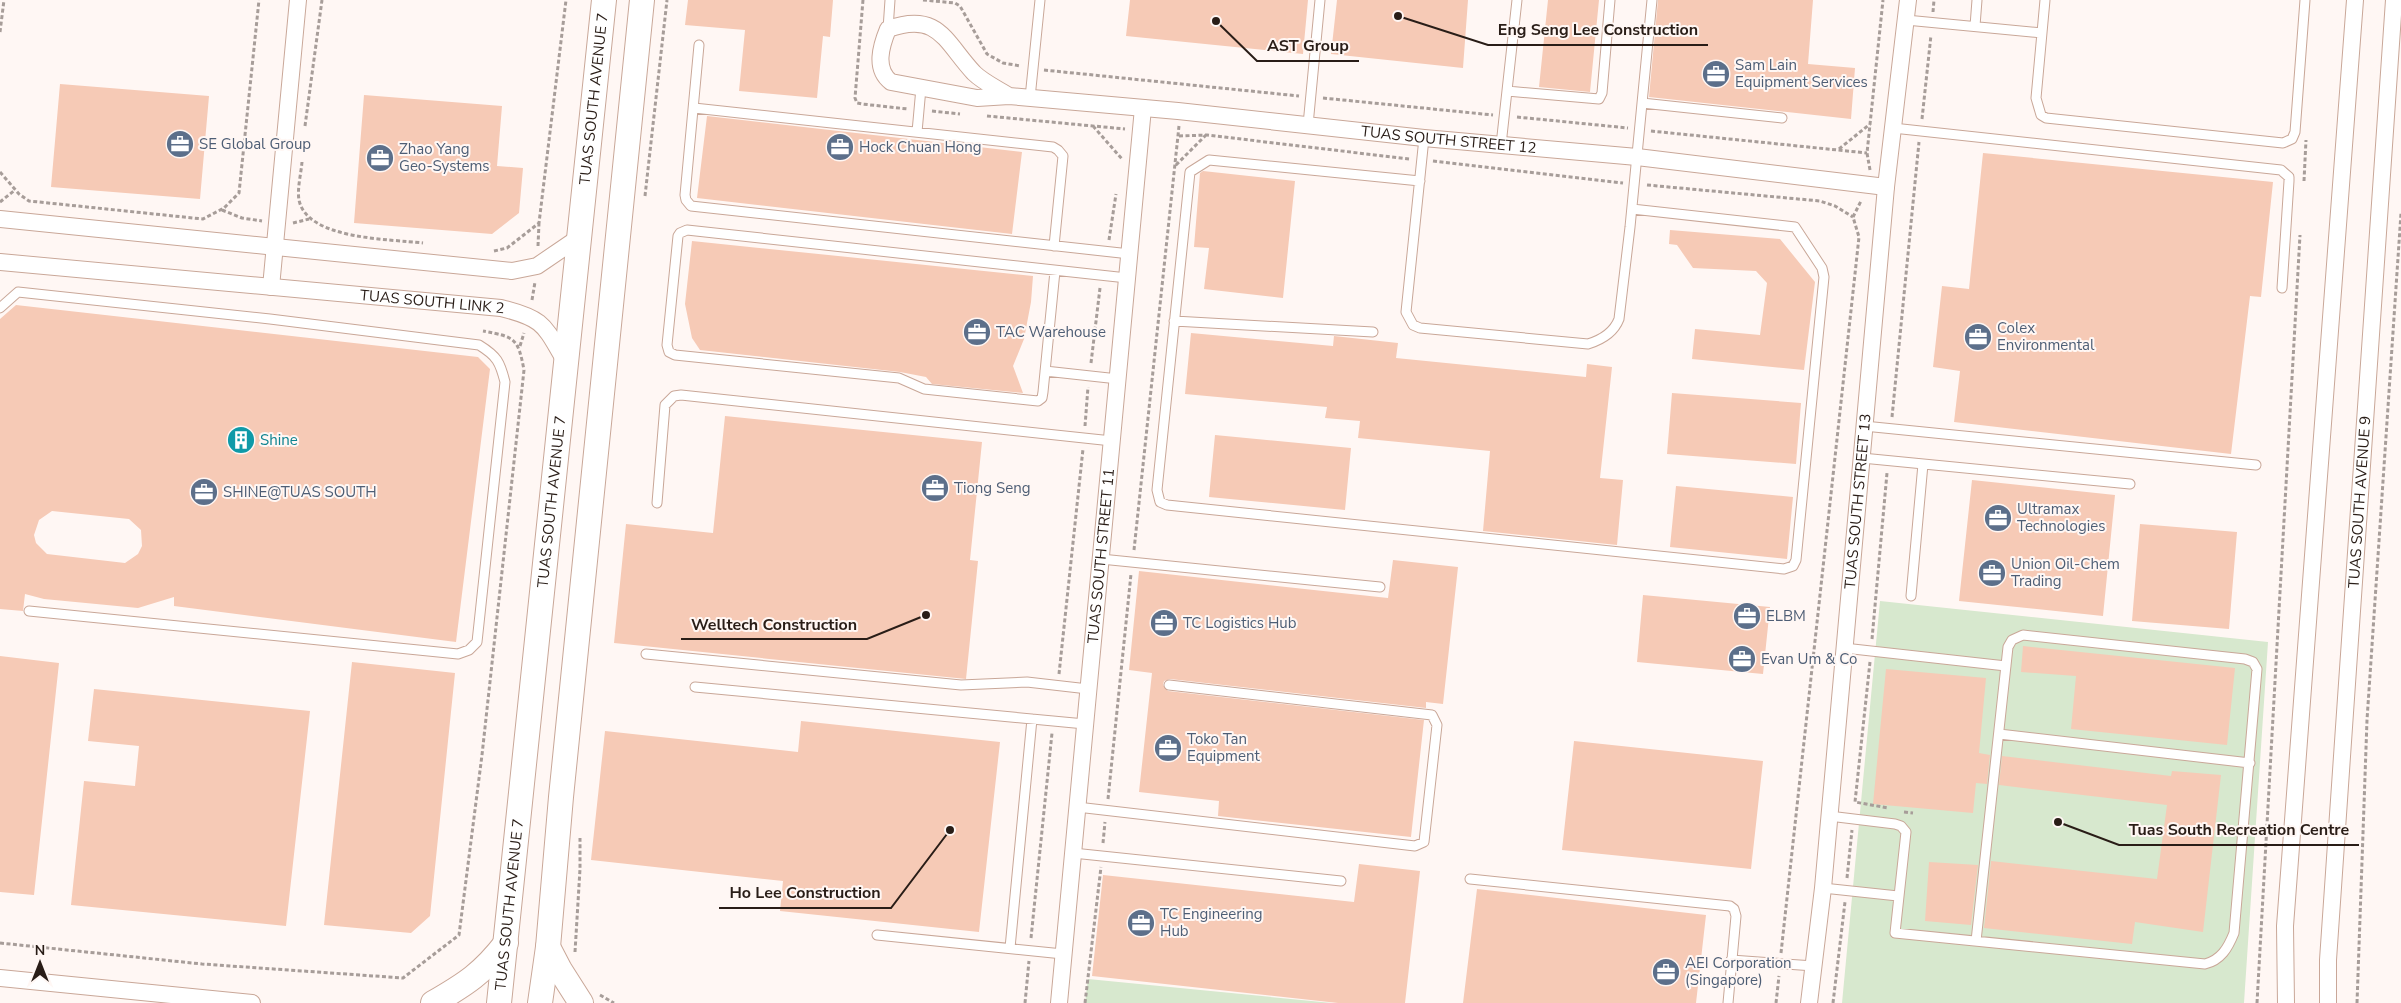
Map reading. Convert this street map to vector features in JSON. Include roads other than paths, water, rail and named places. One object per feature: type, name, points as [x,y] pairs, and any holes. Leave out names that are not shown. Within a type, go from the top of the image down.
[{"type":"street","points":[[270,287],[298,0]]},
{"type":"street","name":"TUAS SOUTH AVENUE 7","points":[[499,1003],[581,236],[604,0]]},
{"type":"street","points":[[540,1003],[548,947],[561,797],[642,0]]},
{"type":"street","name":"TUAS SOUTH STREET 13","points":[[1809,1003],[1823,888],[1886,187],[1908,0]]},
{"type":"street","points":[[2286,1003],[2286,916],[2355,0]]},
{"type":"street","name":"TUAS SOUTH AVENUE 9","points":[[2328,1003],[2329,950],[2394,0]]},
{"type":"street","name":"TUAS SOUTH STREET 12","points":[[1009,96],[975,74],[937,30],[907,22],[888,29],[881,47],[881,65],[885,78],[891,82],[977,98],[1009,96],[1143,108],[1424,138],[1637,157],[1886,187]]},
{"type":"street","name":"TUAS SOUTH STREET 11","points":[[1059,1003],[1143,108]]},
{"type":"street","points":[[0,219],[512,271],[537,266],[581,236]]},
{"type":"street","name":"TUAS SOUTH LINK 2","points":[[0,262],[501,308],[517,312],[541,322],[567,364]]},
{"type":"street","points":[[433,1003],[469,982],[488,966],[506,943]]},
{"type":"street","points":[[548,947],[560,970],[589,998]]},
{"type":"street","points":[[0,978],[252,1003]]},
{"type":"lane","points":[[888,29],[890,0]]},
{"type":"lane","points":[[1030,98],[1040,0]]},
{"type":"lane","points":[[1308,125],[1320,0]]},
{"type":"lane","points":[[1501,145],[1517,0]]},
{"type":"lane","points":[[1507,91],[1599,99],[1602,93],[1610,0]]},
{"type":"lane","points":[[1424,138],[1406,312],[1413,325],[1420,328],[1588,344],[1597,342],[1615,328],[1619,319],[1632,210],[1652,0]]},
{"type":"lane","points":[[1975,26],[1977,0]]},
{"type":"lane","points":[[2045,0],[2036,98],[2041,115],[2046,118],[2283,143],[2292,139],[2295,132],[2305,0]]},
{"type":"lane","points":[[1906,20],[2042,33]]},
{"type":"lane","points":[[699,45],[685,195],[686,200],[691,206],[1130,254]]},
{"type":"lane","points":[[917,132],[921,88]]},
{"type":"lane","points":[[1642,103],[1782,118]]},
{"type":"lane","points":[[694,108],[917,132],[1058,150],[1063,156],[1054,246]]},
{"type":"lane","points":[[1893,128],[2281,170],[2288,177],[2289,181],[2282,288]]},
{"type":"lane","points":[[1420,181],[1205,161],[1190,172],[1157,490],[1160,502],[1187,507],[1789,569],[1796,560],[1817,360],[1824,277],[1822,268],[1795,227],[1632,210]]},
{"type":"lane","points":[[1055,271],[1042,398],[1038,401],[924,389],[899,378],[675,355],[670,352],[667,345],[678,236],[687,230],[1128,278]]},
{"type":"lane","points":[[0,308],[18,292],[270,319],[479,345],[494,354],[501,367],[505,382],[477,642],[469,650],[458,654],[29,611]]},
{"type":"lane","points":[[1174,321],[1373,332]]},
{"type":"lane","points":[[1045,371],[1118,379]]},
{"type":"lane","points":[[657,503],[665,405],[674,396],[681,395],[1084,440],[1112,441]]},
{"type":"lane","points":[[1864,426],[2256,466]]},
{"type":"lane","points":[[1862,458],[2130,484]]},
{"type":"lane","points":[[1911,596],[1923,464]]},
{"type":"lane","points":[[1101,558],[1380,587]]},
{"type":"lane","points":[[1829,816],[1901,826],[1906,832],[1895,933],[2131,958],[2205,964],[2212,962],[2224,953],[2234,933],[2257,669],[2253,662],[2245,659],[2024,636],[2012,640],[2008,647],[1976,941]]},
{"type":"lane","points":[[1844,648],[2006,666]]},
{"type":"lane","points":[[646,654],[960,685],[1027,682],[1088,689]]},
{"type":"lane","points":[[1077,807],[1415,846],[1424,842],[1438,725],[1432,715],[1170,685]]},
{"type":"lane","points":[[695,688],[1053,723],[1085,724]]},
{"type":"lane","points":[[1010,948],[1032,720]]},
{"type":"lane","points":[[1999,734],[2250,764]]},
{"type":"lane","points":[[1073,853],[1340,881]]},
{"type":"lane","points":[[1470,880],[1730,906],[1734,908],[1736,916],[1728,1003]]},
{"type":"lane","points":[[1823,888],[1898,896]]},
{"type":"lane","points":[[877,935],[1063,954]]},
{"type":"lane","points":[[1732,960],[1814,966]]},
{"type":"place","name":"Eng Seng Lee Construction","points":[[1398,16]]},
{"type":"place","name":"AST Group","points":[[1216,21]]},
{"type":"place","name":"Sam Lain Equipment Services","points":[[1716,74]]},
{"type":"place","name":"SE Global Group","points":[[180,144]]},
{"type":"place","name":"Hock Chuan Hong","points":[[840,147]]},
{"type":"place","name":"Zhao Yang Geo-Systems","points":[[380,158]]},
{"type":"place","name":"TAC Warehouse","points":[[977,332]]},
{"type":"place","name":"Colex Environmental","points":[[1978,337]]},
{"type":"place","name":"Shine","points":[[241,440]]},
{"type":"place","name":"Tiong Seng","points":[[935,488]]},
{"type":"place","name":"SHINE@TUAS SOUTH","points":[[204,492]]},
{"type":"place","name":"Ultramax Technologies","points":[[1998,518]]},
{"type":"place","name":"Union Oil-Chem Trading","points":[[1992,573]]},
{"type":"place","name":"Welltech Construction","points":[[926,615]]},
{"type":"place","name":"ELBM","points":[[1747,616]]},
{"type":"place","name":"TC Logistics Hub","points":[[1164,623]]},
{"type":"place","name":"Evan Um & Co","points":[[1742,659]]},
{"type":"place","name":"Toko Tan Equipment","points":[[1168,748]]},
{"type":"place","name":"Tuas South Recreation Centre","points":[[2058,822]]},
{"type":"place","name":"Ho Lee Construction","points":[[950,830]]},
{"type":"place","name":"TC Engineering Hub","points":[[1141,923]]},
{"type":"place","name":"AEI Corporation (Singapore)","points":[[1666,972]]}]
